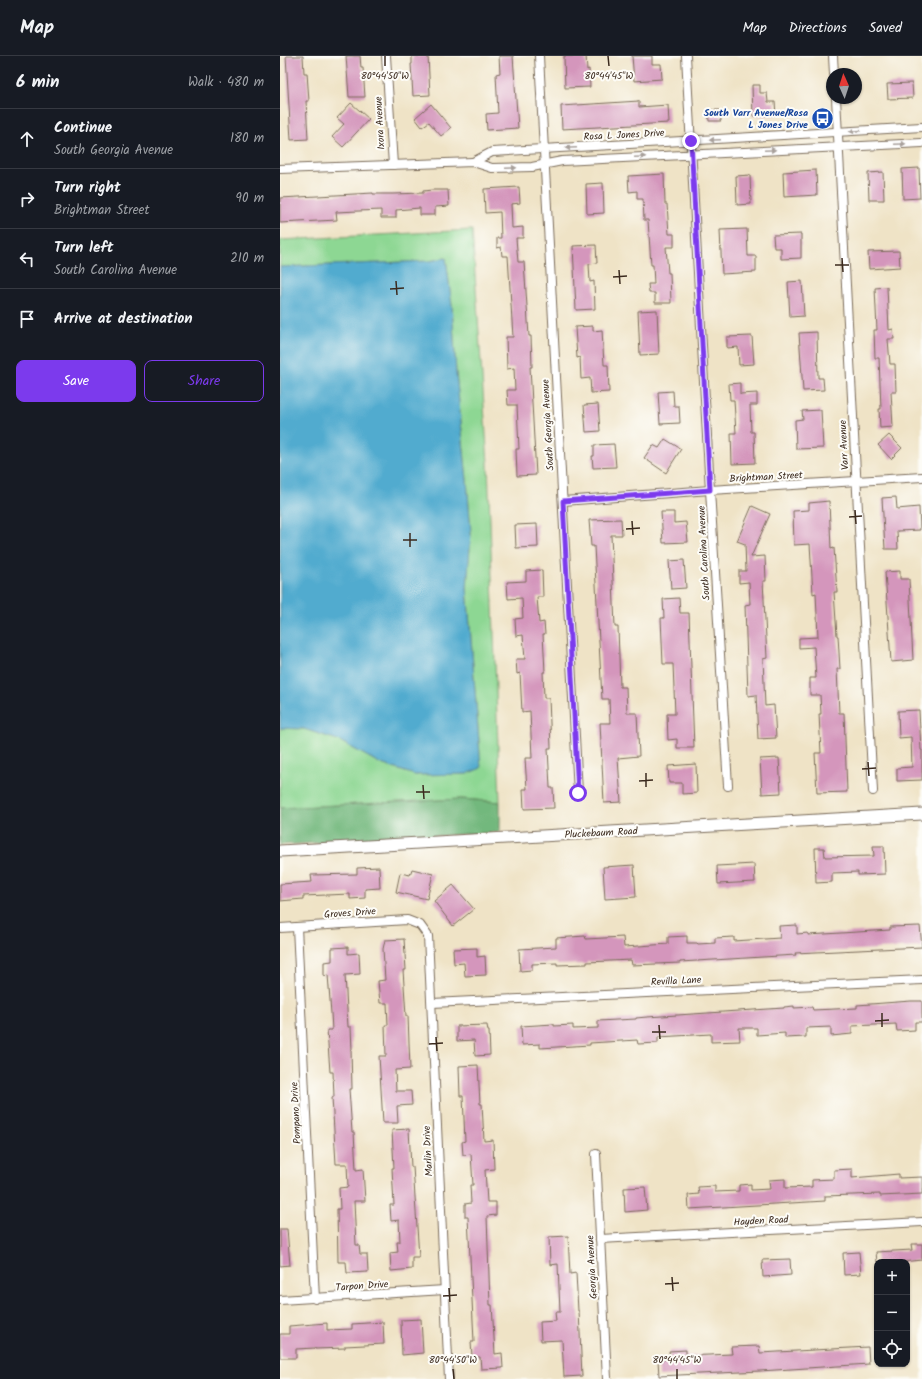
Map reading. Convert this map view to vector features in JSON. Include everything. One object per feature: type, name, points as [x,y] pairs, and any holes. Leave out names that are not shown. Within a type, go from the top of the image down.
[{"type":"street","name":"Ixora Avenue","points":[[386,56],[393,165]]},
{"type":"street","name":"South Georgia Avenue","points":[[539,56],[578,793]]},
{"type":"street","name":"South Carolina Avenue","points":[[686,56],[728,786]]},
{"type":"street","points":[[833,56],[834,68]]},
{"type":"street","name":"Varr Avenue","points":[[836,104],[873,791]]},
{"type":"street","name":"Rosa L Jones Drive","points":[[473,162],[492,152],[922,127]]},
{"type":"street","name":"Rosa L Jones Drive","points":[[280,169],[473,162],[492,168],[532,167],[562,161],[922,143]]},
{"type":"street","name":"Brightman Street","points":[[563,501],[922,477]]},
{"type":"street","name":"Pluckebaum Road","points":[[280,851],[922,814]]},
{"type":"street","name":"Groves Drive","points":[[280,928],[408,920],[420,925]]},
{"type":"street","name":"Marlin Drive","points":[[420,925],[428,936],[449,1379]]},
{"type":"street","name":"Pompano Drive","points":[[297,927],[315,1299]]},
{"type":"street","name":"Revilla Lane","points":[[432,1002],[922,980]]},
{"type":"street","name":"Georgia Avenue","points":[[596,1154],[607,1379]]},
{"type":"street","name":"Hayden Road","points":[[600,1239],[922,1222]]},
{"type":"street","name":"Tarpon Drive","points":[[280,1300],[445,1290]]},
{"type":"green space","points":[[472,230],[488,464],[500,802],[461,799],[280,808],[280,728],[304,729],[338,740],[381,764],[415,775],[467,774],[480,754],[467,588],[471,533],[456,373],[452,306],[446,258],[429,261],[280,267],[280,240]]},
{"type":"green space","points":[[461,799],[500,802],[500,832],[280,845],[280,808]]},
{"type":"water","points":[[446,258],[452,306],[456,373],[471,533],[467,588],[481,768],[467,774],[415,775],[381,764],[338,740],[304,729],[280,728],[280,267],[429,261]]},
{"type":"building","points":[[286,56],[303,56],[304,73],[307,73],[309,101],[306,101],[308,139],[291,140]]},
{"type":"building","points":[[346,56],[360,56],[361,68],[363,68],[365,97],[349,97]]},
{"type":"building","points":[[412,56],[428,56],[430,95],[413,96]]},
{"type":"building","points":[[499,56],[513,56],[518,128],[487,130],[486,114],[498,113],[496,74],[500,73]]},
{"type":"building","points":[[564,56],[586,56],[587,70],[589,69],[590,87],[565,88]]},
{"type":"building","points":[[632,56],[652,56],[652,64],[661,64],[662,79],[634,81]]},
{"type":"building","points":[[912,83],[913,98],[888,99],[887,84]]},
{"type":"building","points":[[752,85],[760,85],[760,93],[767,93],[768,102],[775,102],[776,115],[753,116]]},
{"type":"building","points":[[639,101],[639,107],[668,105],[669,123],[562,129],[561,106]]},
{"type":"building","points":[[351,103],[369,119],[343,147],[332,137],[344,124],[337,118]]},
{"type":"building","points":[[431,104],[451,128],[441,136],[429,122],[422,127],[415,118]]},
{"type":"building","points":[[708,110],[720,110],[721,121],[709,121]]},
{"type":"building","points":[[919,168],[920,198],[903,199],[902,169]]},
{"type":"building","points":[[816,170],[817,195],[784,197],[783,172]]},
{"type":"building","points":[[883,172],[884,200],[869,200],[868,173]]},
{"type":"building","points":[[664,174],[665,204],[667,204],[669,234],[674,234],[674,247],[666,247],[668,273],[670,273],[671,303],[655,303],[655,293],[649,293],[648,284],[654,284],[653,265],[651,265],[648,220],[644,220],[643,199],[637,199],[637,191],[629,192],[628,176]]},
{"type":"building","points":[[750,175],[751,204],[737,205],[736,176]]},
{"type":"building","points":[[603,183],[604,213],[587,214],[586,184]]},
{"type":"building","points":[[519,187],[520,203],[511,204],[512,228],[523,227],[523,238],[516,238],[518,262],[524,262],[529,336],[531,336],[532,367],[530,367],[536,475],[517,476],[516,449],[519,449],[517,405],[508,405],[507,390],[515,390],[514,368],[507,369],[506,337],[513,337],[508,256],[502,256],[501,247],[497,248],[497,238],[501,238],[500,212],[485,213],[484,189]]},
{"type":"building","points":[[448,190],[449,206],[435,207],[435,215],[420,215],[420,208],[396,210],[396,218],[381,218],[381,210],[336,212],[337,220],[280,223],[280,198],[373,193],[423,193],[423,191]]},
{"type":"building","points":[[747,229],[748,256],[756,256],[756,272],[722,274],[720,230]]},
{"type":"building","points":[[801,234],[801,258],[781,259],[781,248],[774,248],[773,235]]},
{"type":"building","points":[[596,245],[597,263],[589,264],[590,282],[594,281],[595,309],[576,310],[573,246]]},
{"type":"building","points":[[899,251],[900,267],[869,269],[868,252]]},
{"type":"building","points":[[802,281],[804,316],[790,317],[788,282]]},
{"type":"building","points":[[887,287],[889,330],[893,329],[894,339],[888,339],[890,364],[895,364],[896,392],[891,392],[893,427],[880,428],[879,409],[881,409],[879,358],[875,358],[874,330],[877,330],[875,288]]},
{"type":"building","points":[[657,310],[659,354],[640,355],[638,311]]},
{"type":"building","points":[[593,326],[593,331],[602,330],[604,365],[608,365],[609,392],[591,393],[590,378],[581,379],[580,357],[577,358],[575,327]]},
{"type":"building","points":[[817,332],[818,378],[823,378],[824,390],[803,391],[799,333]]},
{"type":"building","points":[[752,336],[754,364],[739,365],[738,347],[727,348],[727,337]]},
{"type":"building","points":[[740,383],[740,394],[757,393],[757,405],[750,405],[751,432],[754,432],[755,463],[732,464],[731,433],[736,433],[734,400],[730,400],[729,384]]},
{"type":"building","points":[[673,391],[674,406],[679,406],[680,423],[660,424],[658,392]]},
{"type":"building","points":[[598,404],[600,431],[586,432],[584,405]]},
{"type":"building","points":[[821,410],[823,448],[796,449],[795,420],[803,419],[802,411]]},
{"type":"building","points":[[889,435],[902,448],[891,459],[878,445]]},
{"type":"building","points":[[665,439],[681,449],[666,473],[644,458],[653,445],[659,448]]},
{"type":"building","points":[[614,444],[616,467],[593,468],[592,456],[594,456],[594,445]]},
{"type":"building","points":[[896,497],[897,509],[919,507],[920,530],[897,531],[898,549],[885,549],[882,498]]},
{"type":"building","points":[[829,501],[831,549],[834,548],[837,592],[834,592],[840,669],[837,669],[839,713],[844,713],[847,792],[817,793],[815,753],[821,753],[819,714],[821,714],[820,695],[810,695],[810,678],[816,678],[814,647],[799,648],[799,638],[818,637],[816,593],[813,594],[810,544],[794,545],[793,511],[809,510],[809,503]]},
{"type":"building","points":[[752,506],[770,514],[751,557],[765,556],[766,581],[763,581],[767,658],[763,659],[765,706],[774,705],[776,738],[758,739],[756,695],[748,696],[745,605],[750,604],[749,582],[739,583],[739,571],[746,571],[745,544],[737,541]]},
{"type":"building","points":[[661,512],[674,512],[674,523],[686,522],[688,542],[663,543]]},
{"type":"building","points":[[621,519],[622,535],[611,535],[615,627],[618,627],[620,687],[626,687],[627,713],[637,713],[639,756],[618,758],[621,802],[604,803],[600,723],[610,723],[609,699],[602,699],[594,546],[591,546],[589,520]]},
{"type":"building","points":[[537,524],[538,547],[516,548],[515,525]]},
{"type":"building","points":[[684,560],[686,588],[671,589],[669,561]]},
{"type":"building","points":[[542,570],[543,597],[537,597],[539,623],[544,622],[545,634],[543,634],[545,672],[543,672],[544,698],[549,698],[551,748],[548,748],[550,788],[553,788],[554,808],[524,809],[523,789],[527,789],[525,758],[532,758],[530,711],[522,712],[520,673],[517,674],[516,659],[525,659],[523,635],[516,636],[515,619],[523,618],[522,598],[508,599],[507,582],[526,581],[526,571]]},
{"type":"building","points":[[900,571],[900,579],[909,579],[913,660],[891,662],[885,572]]},
{"type":"building","points":[[679,598],[680,613],[689,613],[694,748],[677,748],[677,739],[668,740],[667,714],[675,714],[673,664],[663,664],[661,618],[664,618],[663,599]]},
{"type":"building","points":[[919,710],[922,750],[922,780],[897,781],[897,768],[912,767],[911,737],[899,738],[898,711]]},
{"type":"building","points":[[779,758],[781,793],[762,794],[760,759]]},
{"type":"building","points":[[696,764],[697,793],[682,794],[682,783],[669,783],[668,766]]},
{"type":"building","points":[[873,846],[884,846],[885,874],[858,875],[858,872],[832,873],[832,882],[816,883],[815,848],[824,848],[825,857],[874,856]]},
{"type":"building","points":[[754,864],[755,882],[718,884],[717,866]]},
{"type":"building","points":[[634,865],[636,897],[605,899],[603,867]]},
{"type":"building","points":[[379,867],[380,888],[365,889],[365,898],[350,899],[350,894],[303,896],[303,899],[280,901],[280,884],[312,882],[311,875],[357,874],[357,868]]},
{"type":"building","points":[[412,869],[433,874],[427,899],[396,892],[400,873],[410,875]]},
{"type":"building","points":[[453,885],[474,909],[453,926],[434,901]]},
{"type":"building","points":[[797,925],[797,934],[808,933],[808,935],[890,930],[890,927],[920,926],[922,947],[795,953],[796,955],[680,963],[632,965],[631,960],[587,962],[587,964],[532,964],[532,970],[520,971],[519,949],[556,947],[556,938],[585,936],[586,939],[623,937],[624,947],[668,944],[668,937],[687,936],[687,943],[698,944],[715,943],[715,938],[734,937],[734,941],[780,938],[779,926]]},
{"type":"building","points":[[404,939],[406,970],[403,970],[406,1016],[408,1016],[410,1069],[395,1070],[396,1091],[411,1091],[412,1105],[397,1106],[398,1123],[383,1123],[379,1056],[386,1056],[385,1025],[388,1025],[387,1003],[380,1003],[378,981],[385,980],[383,949],[385,940]]},
{"type":"building","points":[[348,947],[348,954],[359,953],[360,974],[345,975],[348,1027],[351,1027],[352,1089],[349,1089],[352,1132],[354,1132],[356,1170],[363,1169],[365,1201],[354,1201],[356,1245],[359,1245],[360,1254],[367,1254],[368,1272],[347,1273],[346,1262],[338,1262],[337,1209],[340,1209],[339,1188],[348,1187],[347,1164],[336,1164],[332,1097],[334,1097],[333,1072],[330,1072],[327,1030],[332,1030],[331,1013],[328,975],[324,976],[324,962],[332,961],[332,948]]},
{"type":"building","points":[[477,948],[477,957],[485,956],[486,975],[465,976],[464,963],[454,964],[453,949]]},
{"type":"building","points":[[922,1001],[922,1022],[915,1022],[915,1030],[897,1031],[896,1024],[852,1026],[852,1034],[831,1036],[831,1027],[806,1028],[806,1037],[785,1038],[785,1033],[757,1035],[757,1028],[739,1028],[740,1041],[711,1042],[711,1034],[658,1037],[658,1043],[638,1044],[637,1040],[540,1048],[540,1044],[522,1045],[521,1026],[554,1024],[554,1026],[573,1025],[573,1029],[598,1028],[598,1021],[784,1008],[794,1006],[794,1008],[812,1007],[813,1010],[857,1008],[857,1005]]},
{"type":"building","points":[[487,1025],[489,1031],[490,1055],[475,1056],[474,1040],[457,1041],[457,1026]]},
{"type":"building","points":[[478,1065],[484,1141],[493,1140],[494,1169],[485,1170],[487,1202],[496,1202],[496,1215],[487,1216],[490,1305],[492,1305],[495,1354],[502,1353],[503,1368],[481,1369],[480,1357],[472,1357],[471,1342],[474,1342],[468,1217],[465,1217],[465,1204],[471,1203],[470,1185],[473,1185],[471,1154],[463,1155],[462,1142],[465,1141],[463,1096],[460,1096],[459,1066]]},
{"type":"building","points":[[409,1129],[419,1257],[412,1257],[412,1269],[391,1271],[390,1253],[398,1252],[397,1242],[400,1242],[399,1220],[391,1221],[390,1205],[394,1205],[392,1130]]},
{"type":"building","points":[[852,1169],[852,1178],[899,1174],[899,1178],[922,1177],[922,1194],[825,1196],[825,1201],[689,1209],[688,1195],[699,1194],[698,1187],[715,1186],[715,1192],[739,1191],[739,1185],[751,1184],[751,1190],[770,1189],[769,1180],[785,1179],[785,1188],[812,1187],[812,1180],[834,1179],[834,1170]]},
{"type":"building","points":[[645,1187],[647,1210],[625,1212],[624,1188]]},
{"type":"building","points":[[280,1229],[287,1229],[290,1265],[280,1266]]},
{"type":"building","points":[[568,1236],[570,1274],[576,1273],[582,1376],[564,1377],[562,1340],[541,1341],[540,1322],[556,1321],[555,1312],[560,1312],[558,1264],[550,1265],[549,1237]]},
{"type":"building","points":[[911,1244],[922,1244],[922,1260],[910,1261],[910,1259],[877,1259],[876,1252],[912,1250]]},
{"type":"building","points":[[859,1252],[861,1274],[844,1275],[843,1253]]},
{"type":"building","points":[[790,1259],[791,1275],[763,1277],[762,1260]]},
{"type":"building","points":[[421,1319],[423,1353],[402,1355],[401,1320]]},
{"type":"building","points":[[383,1322],[384,1344],[345,1346],[345,1348],[296,1349],[296,1358],[280,1358],[280,1334],[289,1334],[289,1326],[327,1323],[327,1330],[352,1329],[352,1324]]},
{"type":"building","points":[[759,1346],[760,1353],[868,1347],[869,1364],[659,1376],[658,1360],[670,1359],[669,1351],[686,1350],[686,1356],[732,1354],[731,1347]]},
{"type":"place","name":"South Varr Avenue/Rosa L Jones Drive","points":[[823,119]]},
{"type":"route","points":[[578,793],[563,501],[710,490],[691,141]]}]
